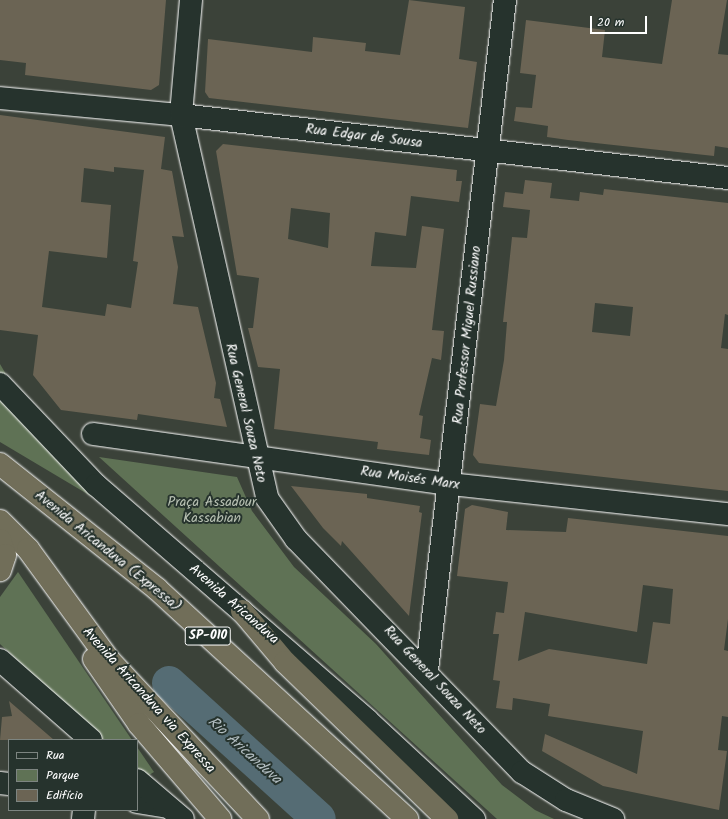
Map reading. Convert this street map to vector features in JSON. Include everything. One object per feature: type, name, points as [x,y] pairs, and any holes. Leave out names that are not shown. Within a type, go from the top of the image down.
[{"type":"highway","name":"Avenida Aricanduva (Expressa)","points":[[0,464],[157,589],[407,819]]},
{"type":"highway","name":"Avenida Aricanduva via Expressa","points":[[0,521],[28,549],[65,603],[114,665],[258,819]]},
{"type":"highway","points":[[0,540],[5,555],[0,570]]},
{"type":"highway","points":[[65,603],[105,677],[140,724],[220,819]]},
{"type":"highway","points":[[242,611],[285,662],[447,819]]},
{"type":"street","name":"Rua General Souza Neto","points":[[191,0],[181,115],[255,456],[266,498],[296,539],[427,670],[522,772],[566,800],[613,819]]},
{"type":"street","name":"Rua Professor Miguel Russiano","points":[[427,670],[451,484],[486,150],[505,0]]},
{"type":"street","name":"Rua Edgar de Sousa","points":[[0,98],[181,115],[728,178]]},
{"type":"street","name":"Avenida Aricanduva","points":[[0,384],[96,485],[242,611],[474,819]]},
{"type":"street","name":"Rua Moisés Marx","points":[[93,434],[451,484],[728,514]]},
{"type":"street","points":[[0,660],[90,739]]},
{"type":"street","points":[[138,781],[176,813]]},
{"type":"street","points":[[138,802],[176,813]]},
{"type":"green space","points":[[0,364],[20,398],[163,539],[0,442]]},
{"type":"green space","name":"Praça Assadour Kassabian","points":[[99,457],[237,477],[252,511],[294,567],[376,644],[502,785],[535,810],[554,819],[497,819]]},
{"type":"green space","points":[[18,572],[131,739],[101,739],[0,644],[0,597]]},
{"type":"green space","points":[[138,748],[154,772],[144,778],[138,773]]},
{"type":"building","points":[[0,0],[166,0],[159,85],[151,90],[25,75],[26,63],[0,60]]},
{"type":"building","points":[[409,0],[465,7],[459,59],[477,62],[468,128],[209,98],[205,92],[208,39],[312,52],[313,37],[366,43],[365,51],[400,55]]},
{"type":"building","points":[[672,0],[727,0],[718,54],[728,55],[728,148],[715,146],[714,156],[568,140],[547,137],[548,126],[514,121],[516,107],[532,108],[536,75],[520,73],[526,20],[605,30],[602,57],[662,64]]},
{"type":"building","points":[[0,115],[165,137],[161,169],[172,171],[184,237],[172,236],[178,267],[173,304],[198,307],[216,383],[214,398],[220,399],[227,427],[138,414],[137,420],[61,410],[33,375],[38,335],[0,330]],"holes":[[[114,167],[144,170],[133,261],[138,262],[131,308],[107,304],[105,316],[42,307],[49,251],[107,258],[111,205],[81,202],[84,168],[114,172]]]},
{"type":"building","points":[[223,144],[457,170],[456,181],[462,181],[459,202],[411,196],[406,236],[375,232],[371,266],[416,268],[422,226],[444,229],[432,330],[444,331],[441,360],[432,358],[419,415],[423,416],[420,438],[431,440],[429,455],[377,449],[378,442],[274,429],[280,369],[258,367],[248,328],[253,328],[259,278],[237,275],[216,151]],"holes":[[[291,208],[330,213],[328,248],[288,239]]]},
{"type":"building","points":[[525,180],[552,183],[550,198],[579,201],[580,192],[603,195],[604,189],[728,203],[728,315],[725,314],[721,348],[728,349],[728,491],[479,463],[473,455],[480,404],[496,406],[504,360],[507,322],[503,322],[512,237],[527,238],[530,210],[503,207],[505,192],[523,194]],"holes":[[[595,303],[633,307],[630,336],[592,332]]]},
{"type":"building","points":[[291,486],[367,494],[367,498],[420,506],[419,512],[422,513],[409,616],[342,541],[341,546],[323,528]]},
{"type":"building","points":[[472,505],[508,512],[506,530],[566,532],[568,518],[728,536],[728,619],[724,650],[728,651],[728,717],[722,716],[718,750],[727,751],[719,810],[603,786],[542,751],[545,734],[637,774],[643,731],[548,716],[550,704],[513,698],[512,710],[496,708],[500,681],[493,680],[499,634],[493,634],[496,612],[504,613],[508,582],[457,576],[465,509]],"holes":[[[643,585],[673,589],[670,624],[653,622],[647,664],[549,649],[518,661],[525,612],[637,632]]]},
{"type":"building","points":[[9,701],[53,739],[0,740],[2,717],[12,716]]},
{"type":"waterway","name":"Rio Aricanduva","points":[[169,683],[319,819]]}]
